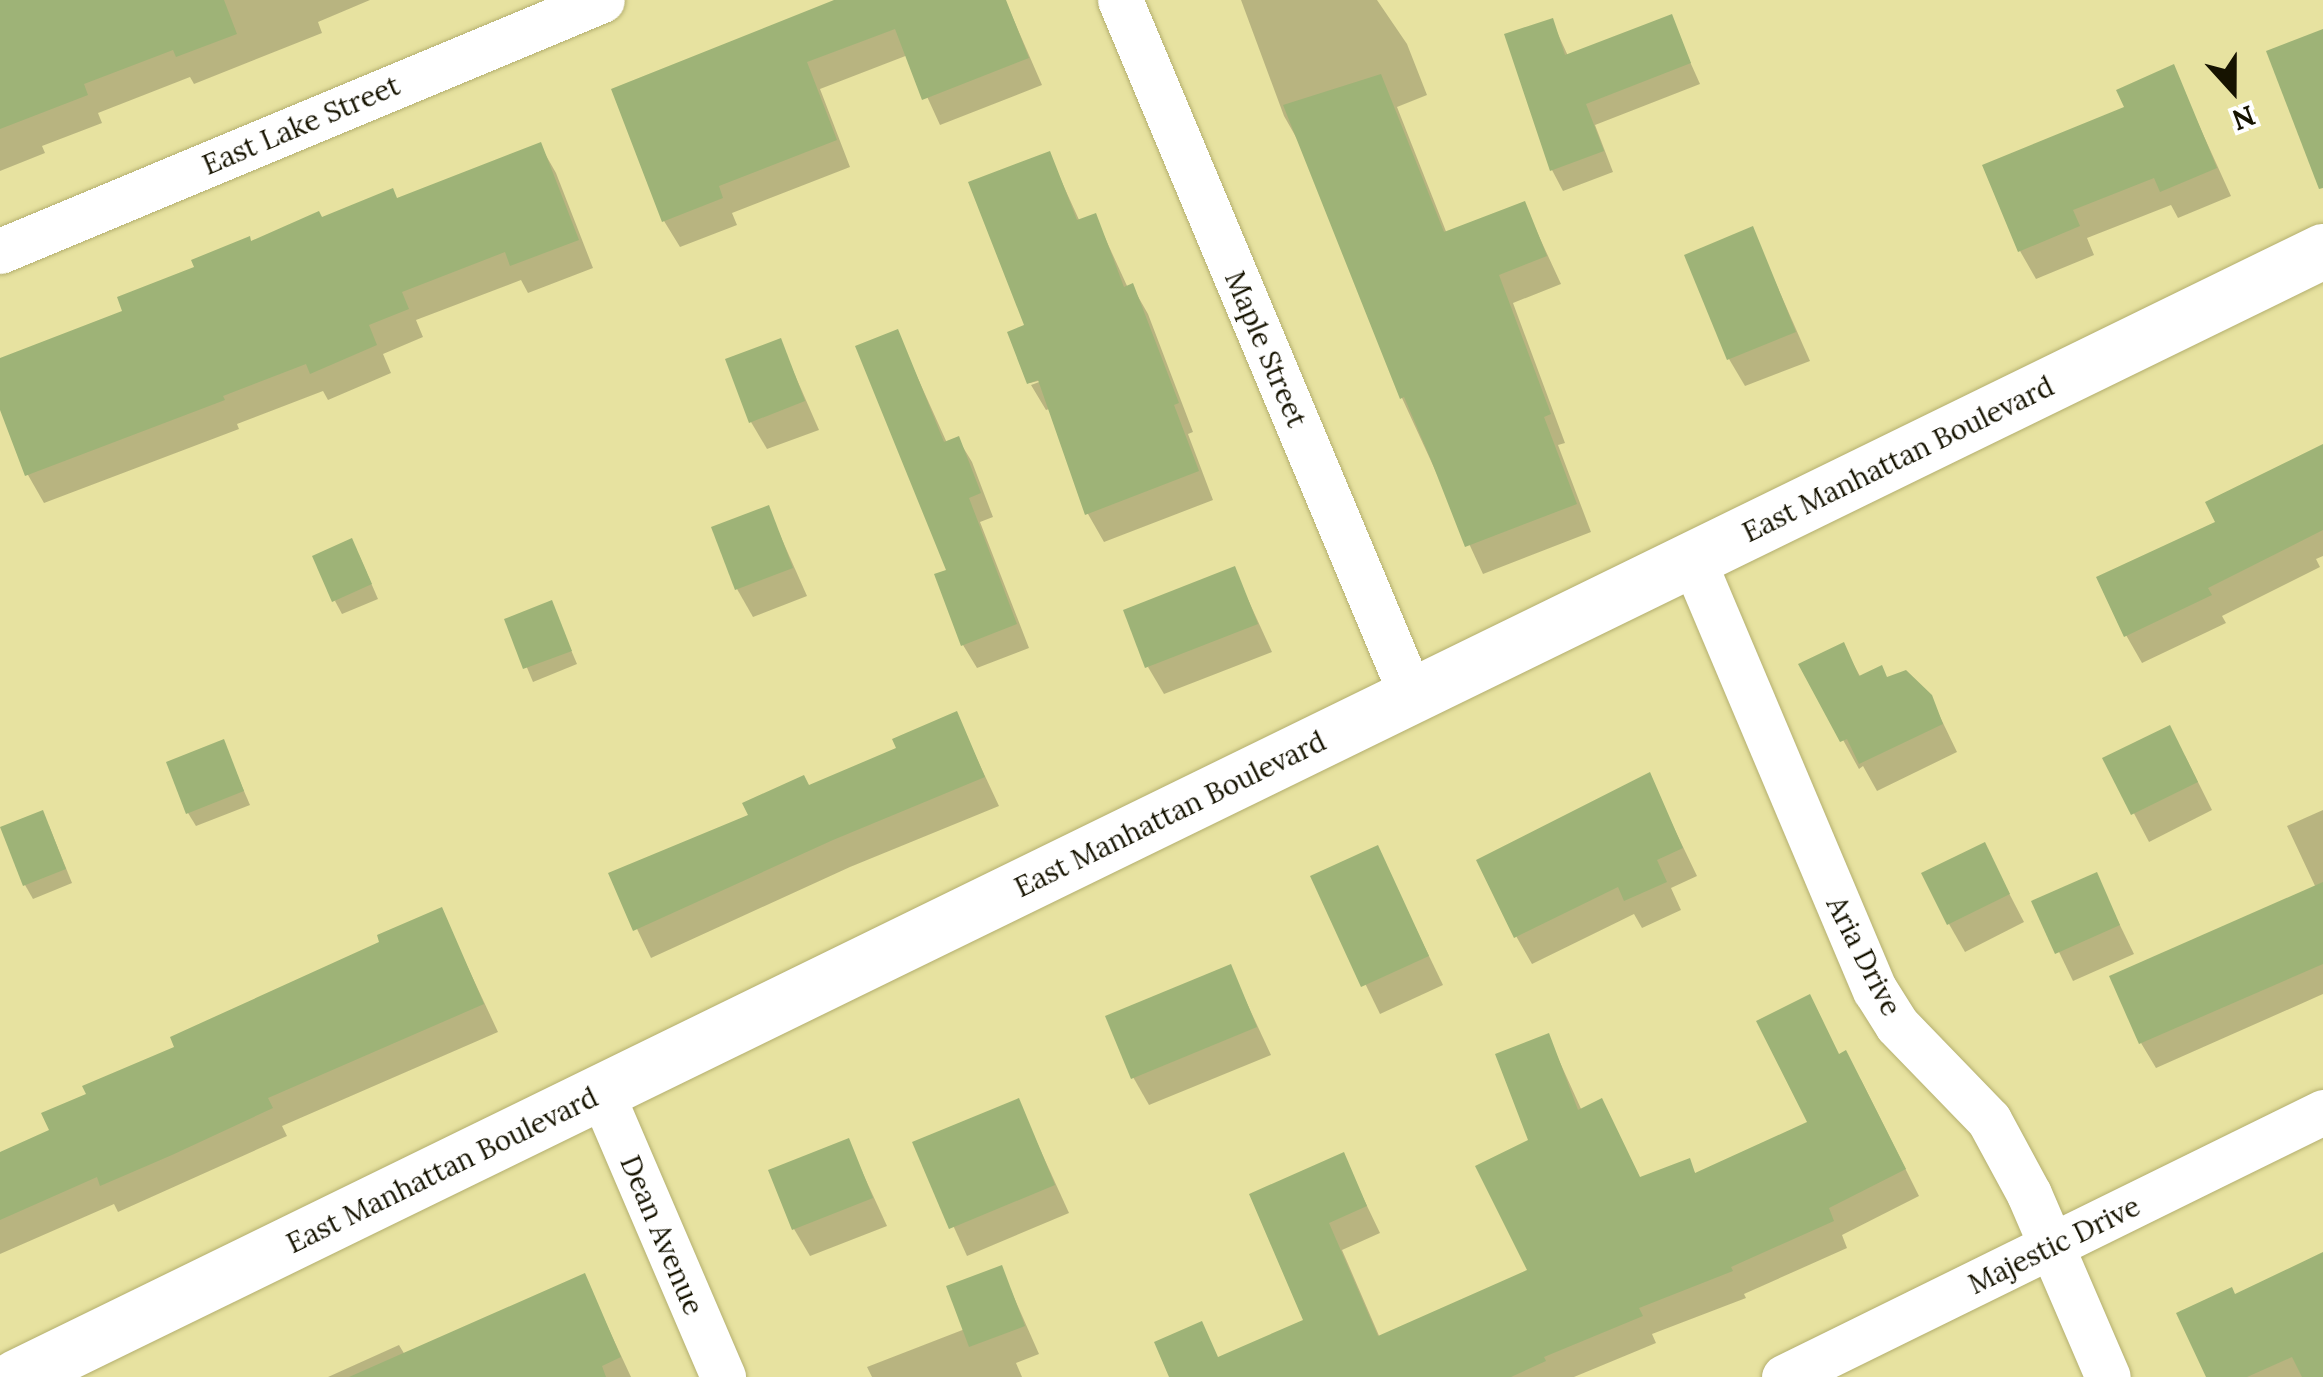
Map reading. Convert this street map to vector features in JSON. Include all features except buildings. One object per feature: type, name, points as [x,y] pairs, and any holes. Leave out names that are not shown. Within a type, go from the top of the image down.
[{"type":"main road","name":"East Manhattan Boulevard","points":[[16,1377],[2323,250]]},
{"type":"street","name":"East Lake Street","points":[[0,251],[602,0]]},
{"type":"street","name":"Maple Street","points":[[1120,0],[1412,697]]},
{"type":"street","name":"Aria Drive","points":[[1692,560],[1875,990],[1897,1025],[1989,1120],[2052,1246],[2108,1377]]},
{"type":"street","name":"Dean Avenue","points":[[601,1092],[723,1377]]},
{"type":"street","name":"Majestic Drive","points":[[1784,1377],[2323,1112]]}]
